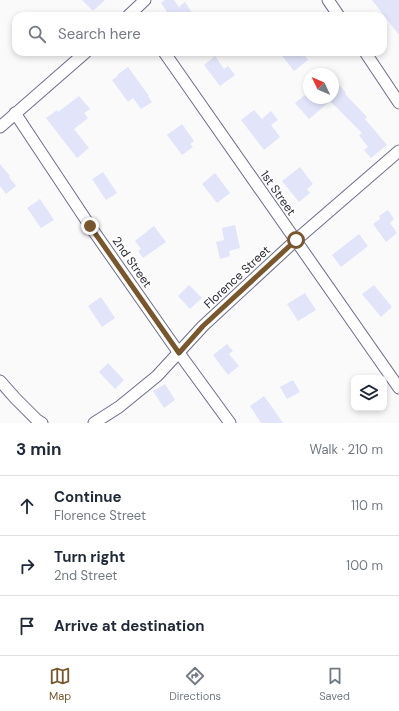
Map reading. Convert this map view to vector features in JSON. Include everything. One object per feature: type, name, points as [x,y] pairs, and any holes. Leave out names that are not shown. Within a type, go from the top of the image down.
[{"type":"street","points":[[135,12],[145,0]]},
{"type":"street","points":[[328,0],[336,12]]},
{"type":"street","points":[[0,127],[81,56]]},
{"type":"street","name":"1st Street","points":[[167,56],[399,388]]},
{"type":"street","points":[[368,56],[399,103]]},
{"type":"street","name":"2nd Street","points":[[16,113],[90,226],[230,423]]},
{"type":"street","name":"Florence Street","points":[[94,423],[119,408],[157,376],[203,326],[296,240],[399,151]]},
{"type":"street","points":[[0,381],[15,398],[42,423]]},
{"type":"building","points":[[82,0],[105,0],[93,11]]},
{"type":"building","points":[[165,0],[174,0],[179,7],[185,2],[191,12],[167,12],[161,3]]},
{"type":"building","points":[[372,0],[399,0],[399,35],[387,19],[387,12],[381,12]]},
{"type":"building","points":[[215,56],[224,69],[228,66],[235,75],[220,86],[204,65]]},
{"type":"building","points":[[282,56],[305,56],[308,60],[294,71]]},
{"type":"building","points":[[128,67],[152,102],[141,109],[133,98],[128,102],[112,80]]},
{"type":"building","points":[[339,85],[346,93],[345,94],[367,117],[365,119],[387,145],[371,158],[364,150],[368,147],[359,135],[362,133],[333,104],[339,104]]},
{"type":"building","points":[[79,96],[90,109],[84,113],[88,118],[74,129],[89,148],[77,158],[46,118],[57,110],[58,112]]},
{"type":"building","points":[[303,97],[303,104],[326,104],[309,119],[295,103]]},
{"type":"building","points":[[254,110],[262,119],[271,111],[278,120],[271,125],[280,137],[264,150],[241,120]]},
{"type":"building","points":[[182,124],[194,141],[190,144],[193,147],[182,155],[167,135]]},
{"type":"building","points":[[0,164],[16,186],[6,194],[0,186]]},
{"type":"building","points":[[300,167],[313,184],[307,189],[310,193],[299,202],[282,181]]},
{"type":"building","points":[[103,172],[117,193],[106,200],[92,179]]},
{"type":"building","points":[[215,173],[230,193],[217,203],[202,184]]},
{"type":"building","points":[[40,199],[54,220],[41,228],[27,208]]},
{"type":"building","points":[[388,210],[394,219],[390,223],[397,233],[386,242],[373,224],[380,219],[379,216]]},
{"type":"building","points":[[235,225],[240,248],[229,251],[230,256],[220,259],[216,242],[224,240],[222,228]]},
{"type":"building","points":[[154,226],[166,242],[143,258],[138,251],[141,249],[135,241]]},
{"type":"building","points":[[359,234],[368,246],[341,267],[332,255]]},
{"type":"building","points":[[189,285],[202,298],[190,309],[178,296]]},
{"type":"building","points":[[374,285],[392,307],[381,317],[362,294]]},
{"type":"building","points":[[305,293],[316,310],[298,321],[287,304]]},
{"type":"building","points":[[101,297],[115,318],[102,327],[88,306]]},
{"type":"building","points":[[227,344],[233,351],[229,354],[239,366],[228,375],[213,355]]},
{"type":"building","points":[[108,363],[124,380],[115,389],[99,372]]},
{"type":"building","points":[[293,380],[300,392],[287,399],[280,387]]},
{"type":"building","points":[[165,384],[175,400],[164,408],[153,391]]},
{"type":"building","points":[[264,396],[283,423],[261,423],[250,406]]},
{"type":"route","points":[[90,226],[179,353],[203,326],[296,240]]}]
